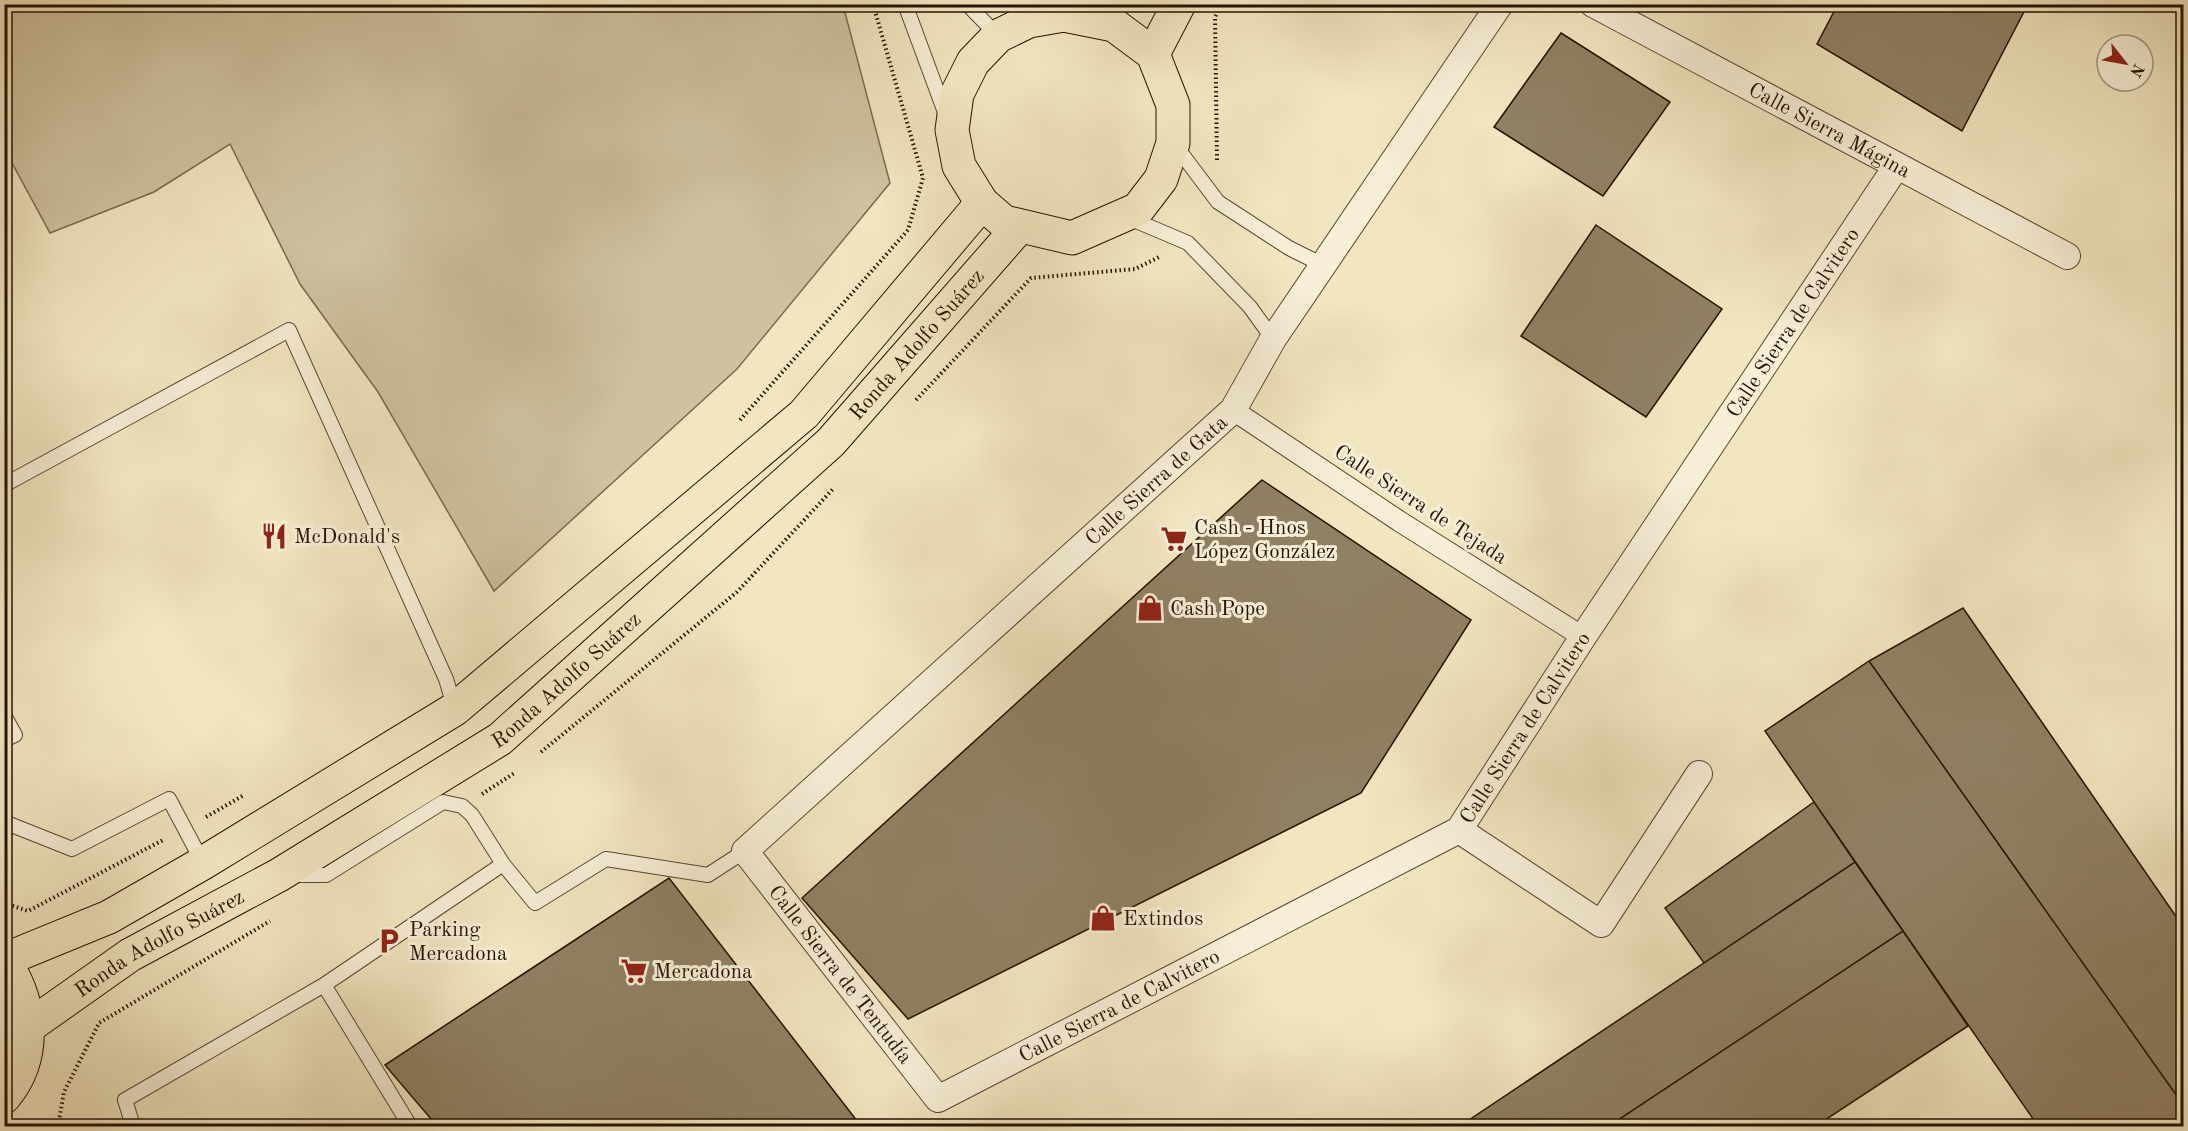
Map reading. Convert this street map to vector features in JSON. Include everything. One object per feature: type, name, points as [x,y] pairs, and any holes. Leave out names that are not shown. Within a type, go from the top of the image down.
[{"type":"main road","points":[[1153,54],[1179,4]]},
{"type":"main road","points":[[1064,15],[1119,15],[1153,54],[1173,105],[1173,142],[1161,179],[1138,209],[1072,238],[1004,222],[982,203],[958,166],[952,130],[957,94],[973,62],[998,36],[1029,21],[1064,15]]},
{"type":"main road","name":"Ronda Adolfo Suárez","points":[[4,961],[108,917],[203,863],[455,709],[804,414],[982,203]]},
{"type":"main road","name":"Ronda Adolfo Suárez","points":[[28,1027],[130,955],[279,874],[500,739],[831,442],[1019,227]]},
{"type":"main road","points":[[4,961],[17,980],[23,995],[28,1027],[25,1058],[12,1087],[4,1097]]},
{"type":"street","name":"Calle Sierra de Gata","points":[[745,851],[1233,410],[1273,339],[1325,266],[1500,4]]},
{"type":"street","name":"Calle Sierra Mágina","points":[[1593,4],[2067,256]]},
{"type":"street","name":"Calle Sierra de Calvitero","points":[[938,1099],[1459,830],[1583,637],[1896,167]]},
{"type":"street","name":"Calle Sierra de Tejada","points":[[1233,410],[1399,521],[1583,637]]},
{"type":"street","points":[[1459,830],[1600,924],[1699,774]]},
{"type":"street","name":"Calle Sierra de Tentudía","points":[[745,851],[938,1099]]},
{"type":"lane","points":[[905,4],[952,130]]},
{"type":"lane","points":[[967,4],[998,36]]},
{"type":"lane","points":[[1173,142],[1218,202],[1289,248],[1325,266]]},
{"type":"lane","points":[[1125,216],[1188,243],[1250,307],[1273,339]]},
{"type":"lane","points":[[4,485],[290,330],[446,679],[455,709]]},
{"type":"lane","points":[[4,715],[15,735],[4,740]]},
{"type":"lane","points":[[4,822],[72,849],[168,800],[203,863]]},
{"type":"lane","points":[[279,874],[326,875],[443,802],[462,806],[472,815],[503,864],[535,903],[606,859],[708,875],[745,851]]},
{"type":"lane","points":[[133,1126],[125,1100],[324,985],[503,864]]},
{"type":"lane","points":[[324,985],[410,1126]]},
{"type":"path","points":[[733,429],[908,230],[923,178],[873,4]]},
{"type":"path","points":[[4,903],[28,911],[245,795]]},
{"type":"shaded area","points":[[4,5],[843,5],[890,183],[737,369],[494,591],[378,392],[300,284],[230,144],[154,192],[50,233],[5,150]]},
{"type":"building","points":[[1838,4],[2028,4],[1962,131],[1817,44]]},
{"type":"building","points":[[1561,33],[1670,102],[1603,196],[1494,127]]},
{"type":"building","points":[[1596,225],[1722,309],[1646,417],[1521,336]]},
{"type":"building","points":[[1262,480],[1471,620],[1361,793],[908,1019],[802,898]]},
{"type":"building","points":[[1963,608],[2184,928],[2184,1106],[1869,661]]},
{"type":"building","points":[[1869,661],[2184,1106],[2184,1126],[2038,1126],[1765,731]]},
{"type":"building","points":[[1814,802],[1855,862],[1704,963],[1665,908]]},
{"type":"building","points":[[1855,862],[1903,931],[1609,1126],[1460,1126]]},
{"type":"building","name":"Mercadona","points":[[669,878],[861,1126],[437,1126],[385,1065]]},
{"type":"building","points":[[1903,931],[1968,1026],[1816,1126],[1609,1126]]},
{"type":"place","name":"McDonald's","points":[[274,536]]},
{"type":"place","name":"Cash - Hnos López González","points":[[1174,539]]},
{"type":"place","name":"Cash Pope","points":[[1150,608]]},
{"type":"place","name":"Extindos","points":[[1103,918]]},
{"type":"place","name":"Parking Mercadona","points":[[389,941]]},
{"type":"place","name":"Mercadona","points":[[634,971]]}]
